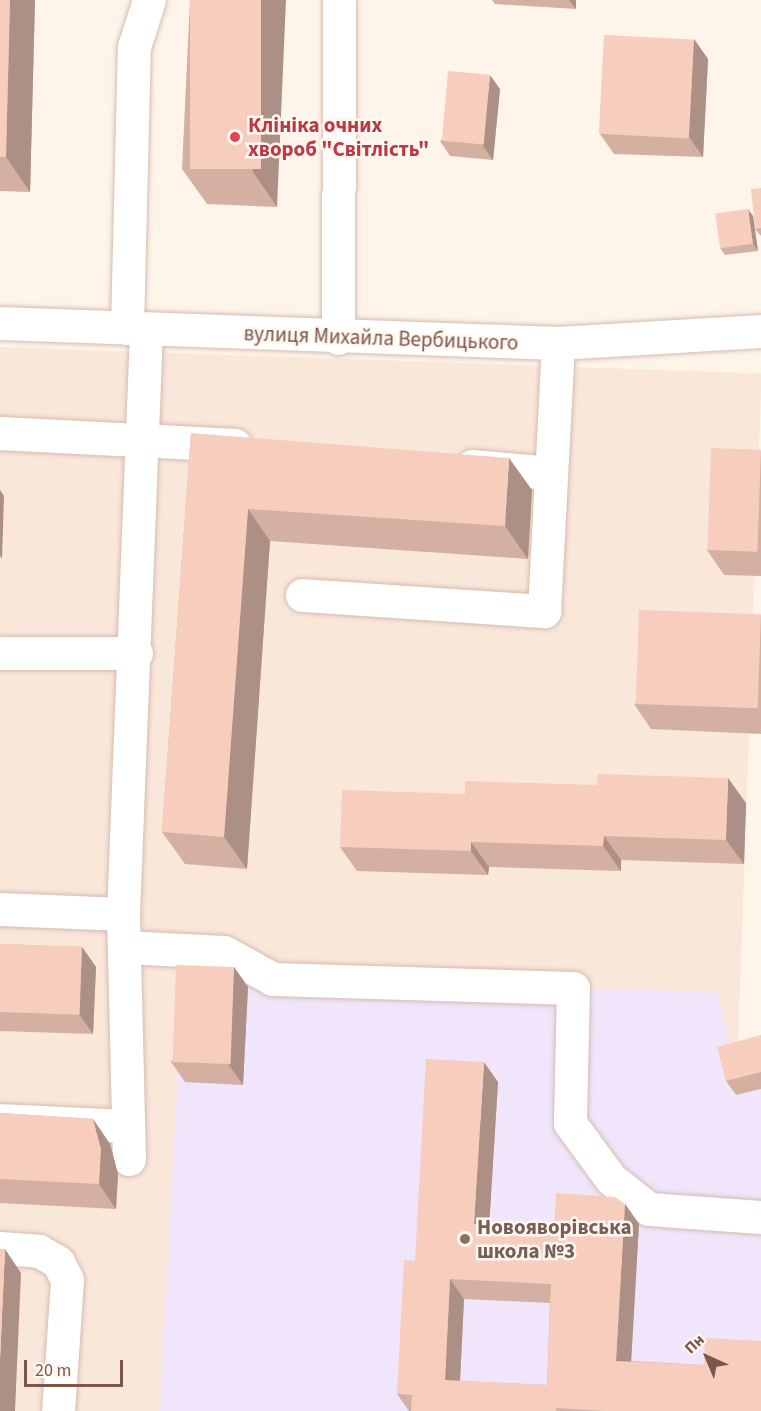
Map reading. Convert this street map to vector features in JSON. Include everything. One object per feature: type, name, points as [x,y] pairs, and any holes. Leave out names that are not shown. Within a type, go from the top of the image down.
[{"type":"street","points":[[129,1159],[123,914],[142,437],[136,329],[134,47],[149,0]]},
{"type":"street","points":[[338,339],[339,0]]},
{"type":"street","name":"вулиця Михайла Вербицького","points":[[0,323],[338,339],[558,343],[761,331]]},
{"type":"street","points":[[302,595],[544,611],[558,343]]},
{"type":"street","points":[[0,433],[142,437],[271,448]]},
{"type":"street","points":[[446,464],[551,473]]},
{"type":"street","points":[[0,653],[135,653]]},
{"type":"street","points":[[0,909],[123,914]]},
{"type":"street","points":[[124,947],[224,952],[273,979],[573,988],[570,1123],[611,1179],[649,1209],[761,1217]]},
{"type":"street","points":[[0,1120],[128,1126]]},
{"type":"street","points":[[0,1248],[39,1251],[58,1262],[67,1280],[58,1411]]},
{"type":"shaded area","points":[[0,347],[761,374],[725,1411],[0,1411]]},
{"type":"shaded area","name":"Новояворівська школа №3","points":[[183,976],[717,992],[735,1066],[761,1067],[761,1411],[160,1411]]},
{"type":"building","points":[[0,0],[10,0],[6,157],[0,157]]},
{"type":"building","points":[[190,0],[261,0],[261,169],[190,169]]},
{"type":"building","points":[[604,35],[694,40],[689,139],[599,134]]},
{"type":"building","points":[[448,71],[490,75],[484,144],[442,141]]},
{"type":"building","points":[[761,188],[761,228],[755,229],[751,189]]},
{"type":"building","points":[[748,209],[753,244],[720,248],[715,214]]},
{"type":"building","points":[[191,433],[509,458],[505,526],[248,509],[224,837],[162,832]]},
{"type":"building","points":[[711,448],[761,450],[757,552],[707,550]]},
{"type":"building","points":[[639,610],[761,614],[758,708],[636,704]]},
{"type":"building","points":[[598,774],[728,778],[726,840],[604,836],[603,846],[471,842],[471,851],[340,847],[342,790],[465,794],[465,781],[597,785]]},
{"type":"building","points":[[0,944],[82,947],[80,1015],[0,1012]]},
{"type":"building","points":[[176,965],[234,967],[231,1064],[173,1062]]},
{"type":"building","points":[[761,1035],[761,1072],[726,1081],[717,1047]]},
{"type":"building","points":[[426,1059],[484,1062],[474,1224],[554,1229],[556,1193],[615,1197],[625,1204],[616,1361],[704,1365],[705,1338],[761,1341],[761,1411],[604,1411],[556,1408],[556,1411],[411,1411],[412,1395],[397,1394],[404,1260],[415,1261]],"holes":[[[450,1279],[551,1284],[547,1385],[445,1380]]]},
{"type":"building","points":[[0,1113],[93,1119],[101,1149],[99,1184],[0,1179]]},
{"type":"building","points":[[0,1249],[5,1249],[0,1359]]},
{"type":"place","name":"Клініка очних хвороб \"Світлість\"","points":[[235,137]]},
{"type":"place","name":"Новояворівська школа №3","points":[[465,1239]]}]
